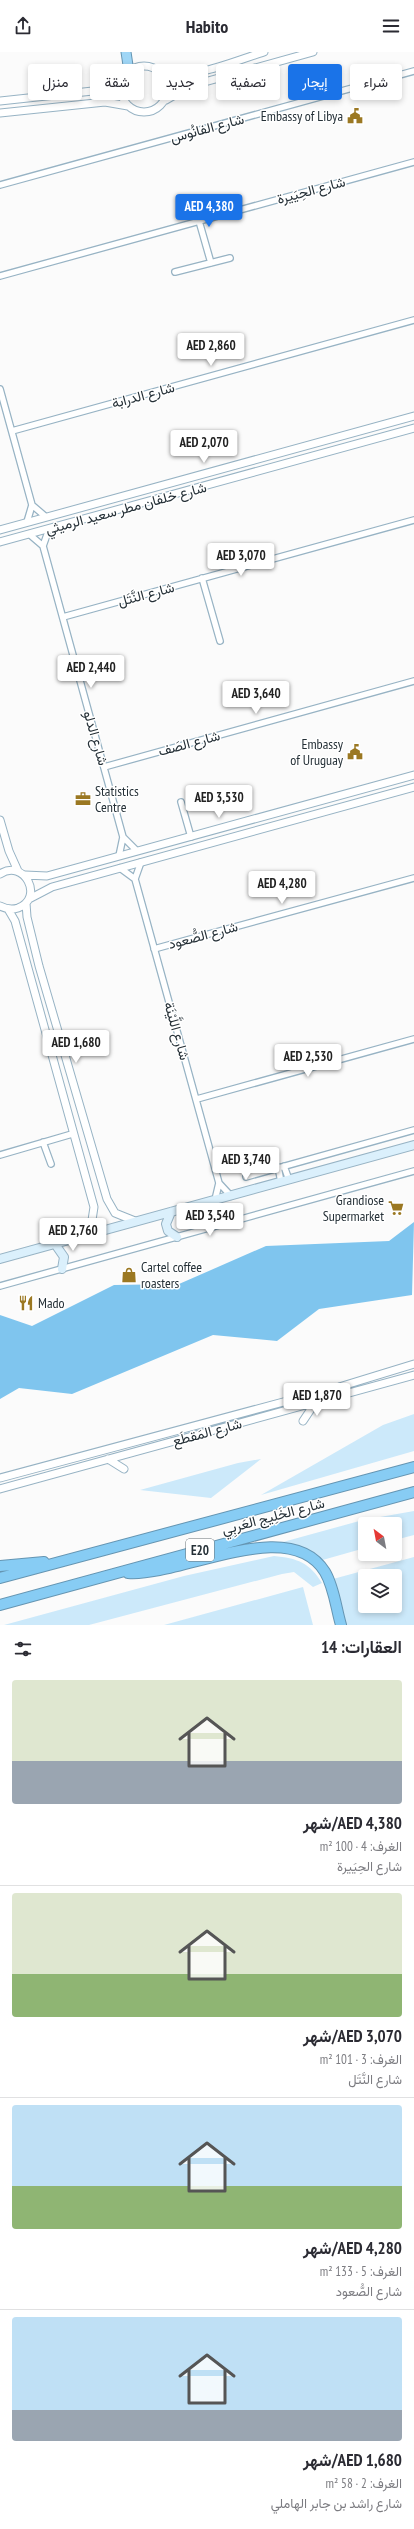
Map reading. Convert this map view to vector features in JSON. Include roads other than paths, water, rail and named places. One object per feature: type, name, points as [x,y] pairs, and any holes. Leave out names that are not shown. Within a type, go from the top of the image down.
[{"type":"highway","points":[[126,52],[127,64]]},
{"type":"highway","name":"شارع الخَلِيج العَربِي","points":[[0,1578],[414,1467]]},
{"type":"highway","name":"شارع الخَلِيج العَربِي","points":[[0,1605],[414,1492]]},
{"type":"highway","points":[[118,1572],[144,1573],[245,1551],[273,1547],[290,1548],[309,1556],[324,1572],[341,1625]]},
{"type":"highway","points":[[0,1566],[29,1562],[58,1563]]},
{"type":"main road","points":[[0,1259],[414,1145]]},
{"type":"main road","points":[[171,1212],[166,1224],[168,1230],[177,1237]]},
{"type":"main road","points":[[55,1244],[64,1257],[62,1269]]},
{"type":"street","points":[[208,69],[264,52]]},
{"type":"street","points":[[208,82],[313,52]]},
{"type":"street","name":"شارع الفانُوس","points":[[0,185],[414,71]]},
{"type":"street","points":[[0,101],[90,91]]},
{"type":"street","points":[[126,100],[128,106]]},
{"type":"street","points":[[0,113],[105,102],[128,106],[145,113],[157,109],[166,100]]},
{"type":"street","name":"شارع الحِيَيرة","points":[[0,276],[414,162]]},
{"type":"street","points":[[199,221],[212,263]]},
{"type":"street","points":[[175,272],[230,258]]},
{"type":"street","name":"شارع الدرابة","points":[[12,431],[414,320]]},
{"type":"street","points":[[0,389],[32,505],[27,522]]},
{"type":"street","name":"شارع خلفان مطر سعيد الرميثي","points":[[0,530],[414,416]]},
{"type":"street","name":"شارع خلفان مطر سعيد الرميثي","points":[[0,542],[414,428]]},
{"type":"street","points":[[101,502],[104,514]]},
{"type":"street","points":[[32,505],[46,517]]},
{"type":"street","name":"شارع النَّتَل","points":[[62,617],[414,520]]},
{"type":"street","points":[[29,534],[43,546],[49,529]]},
{"type":"street","name":"شارع الدلو","points":[[43,546],[123,837],[119,856]]},
{"type":"street","points":[[202,578],[220,641]]},
{"type":"street","name":"شارع الصَف","points":[[104,767],[414,681]]},
{"type":"street","points":[[0,874],[7,870],[18,871],[25,875],[47,876],[414,775]]},
{"type":"street","points":[[0,906],[8,909],[15,909],[52,887],[414,787]]},
{"type":"street","points":[[181,802],[191,837]]},
{"type":"street","points":[[0,820],[9,851],[18,871]]},
{"type":"street","points":[[208,832],[211,843]]},
{"type":"street","name":"شارع الدلو","points":[[123,837],[137,851]]},
{"type":"street","points":[[120,868],[134,878],[141,862]]},
{"type":"street","points":[[25,875],[31,888],[26,917],[107,1199],[115,1213],[135,1221]]},
{"type":"street","name":"شارع اللَّيْنَة","points":[[134,878],[219,1183],[231,1196]]},
{"type":"street","name":"شارع الصُّعود","points":[[154,949],[414,878]]},
{"type":"street","points":[[8,909],[15,921],[72,1134],[94,1208],[92,1220],[83,1236]]},
{"type":"street","points":[[196,1099],[414,1039]]},
{"type":"street","points":[[246,1176],[414,1130]]},
{"type":"street","points":[[0,1155],[72,1134]]},
{"type":"street","points":[[43,1142],[51,1164]]},
{"type":"street","points":[[281,1166],[285,1181]]},
{"type":"street","points":[[0,1286],[414,1171]]},
{"type":"street","name":"شارع اللَّيْنَة","points":[[215,1200],[219,1183]]},
{"type":"street","name":"شارع المَقطَع","points":[[0,1478],[339,1387],[414,1364]]},
{"type":"street","name":"شارع المَقطَع","points":[[0,1489],[414,1375]]},
{"type":"street","points":[[303,1421],[315,1403]]},
{"type":"street","points":[[101,1451],[106,1460],[124,1468]]},
{"type":"water","points":[[414,1222],[412,1295],[319,1309],[277,1341],[213,1335],[72,1394],[19,1388],[0,1399],[0,1315],[32,1326],[114,1285],[179,1284],[266,1246],[389,1241]]},
{"type":"place","name":"Embassy of Libya","points":[[355,116]]},
{"type":"place","name":"Embassy of Uruguay","points":[[355,752]]},
{"type":"place","name":"Statistics Centre","points":[[83,799]]},
{"type":"place","name":"Grandiose Supermarket","points":[[396,1208]]},
{"type":"place","name":"Cartel coffee roasters","points":[[129,1275]]},
{"type":"place","name":"Mado","points":[[26,1303]]}]
